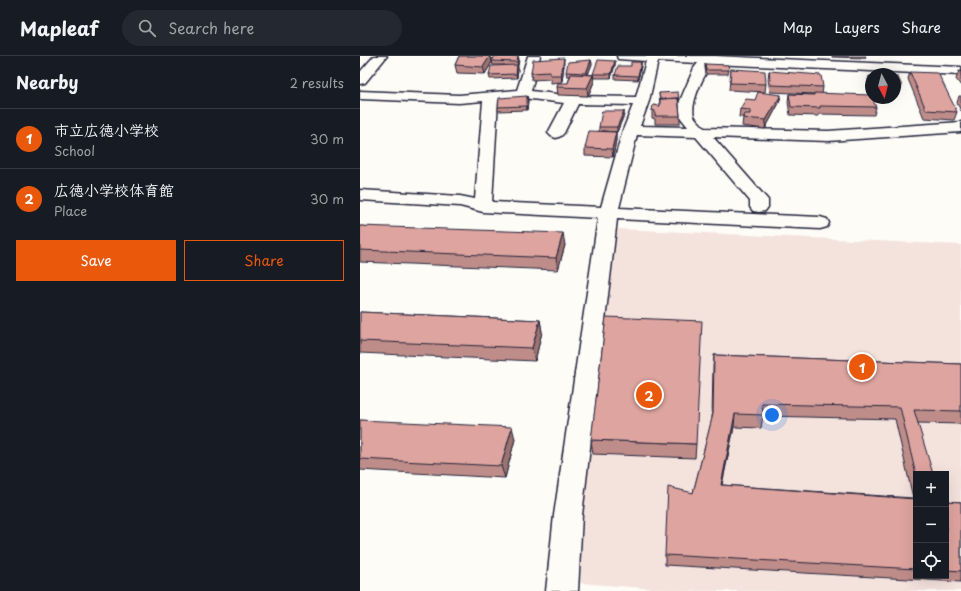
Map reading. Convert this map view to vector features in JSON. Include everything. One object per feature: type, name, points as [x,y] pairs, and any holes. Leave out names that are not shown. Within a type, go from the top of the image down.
[{"type":"street","points":[[360,80],[382,56]]},
{"type":"street","points":[[523,94],[534,56]]},
{"type":"street","points":[[623,56],[709,58],[961,70]]},
{"type":"street","points":[[562,591],[568,515],[608,214],[631,130],[642,101],[653,57]]},
{"type":"street","points":[[709,58],[701,68],[686,103],[687,116],[759,200],[759,207]]},
{"type":"street","points":[[360,95],[459,99],[523,94],[573,100],[642,101]]},
{"type":"street","points":[[483,208],[491,97]]},
{"type":"street","points":[[556,133],[573,100]]},
{"type":"street","points":[[631,130],[828,136],[961,126]]},
{"type":"street","points":[[360,195],[460,201],[483,208],[820,223]]},
{"type":"shaded area","points":[[617,229],[961,245],[961,591],[683,591],[580,583],[584,509]]},
{"type":"building","points":[[459,56],[490,56],[483,67],[455,65]]},
{"type":"building","points":[[495,56],[518,56],[517,62],[492,61]]},
{"type":"building","points":[[564,58],[561,75],[550,75],[550,72],[531,73],[533,60]]},
{"type":"building","points":[[591,60],[586,73],[566,72],[568,62]]},
{"type":"building","points":[[598,60],[615,61],[611,74],[593,74]]},
{"type":"building","points":[[631,62],[641,62],[638,76],[615,75],[618,66],[631,66]]},
{"type":"building","points":[[705,64],[728,65],[729,70],[706,70]]},
{"type":"building","points":[[517,65],[516,74],[489,75],[491,66]]},
{"type":"building","points":[[731,69],[765,71],[766,84],[730,83]]},
{"type":"building","points":[[769,71],[821,75],[823,87],[771,85]]},
{"type":"building","points":[[910,72],[938,73],[957,112],[926,110]]},
{"type":"building","points":[[571,74],[593,75],[587,88],[557,87],[558,83],[568,83]]},
{"type":"building","points":[[678,92],[679,100],[678,98],[660,99],[659,93]]},
{"type":"building","points":[[758,92],[781,95],[766,120],[743,118],[744,114],[750,114],[750,110],[740,109],[746,99],[755,100]]},
{"type":"building","points":[[814,93],[865,95],[865,104],[875,104],[876,107],[791,107],[789,94],[814,95]]},
{"type":"building","points":[[527,96],[527,106],[498,107],[499,98]]},
{"type":"building","points":[[678,98],[680,116],[655,116],[655,111],[652,110],[653,105],[660,106],[660,99]]},
{"type":"building","points":[[602,111],[624,111],[617,127],[599,127]]},
{"type":"building","points":[[589,131],[616,132],[612,149],[585,148]]},
{"type":"building","points":[[360,226],[563,233],[556,258],[360,250]]},
{"type":"building","points":[[360,312],[540,320],[532,348],[360,341]]},
{"type":"building","points":[[606,317],[702,321],[696,444],[591,440]]},
{"type":"building","points":[[714,355],[961,364],[961,411],[914,410],[932,471],[915,471],[900,407],[762,404],[763,415],[735,414],[721,485],[913,499],[913,569],[665,555],[668,487],[693,493],[713,414]]},
{"type":"building","points":[[360,420],[512,427],[501,466],[360,459]]},
{"type":"building","points":[[949,501],[961,502],[961,571],[949,570]]},
{"type":"place","name":"市立広徳小学校","points":[[862,367]]},
{"type":"place","name":"広徳小学校体育館","points":[[649,395]]}]
